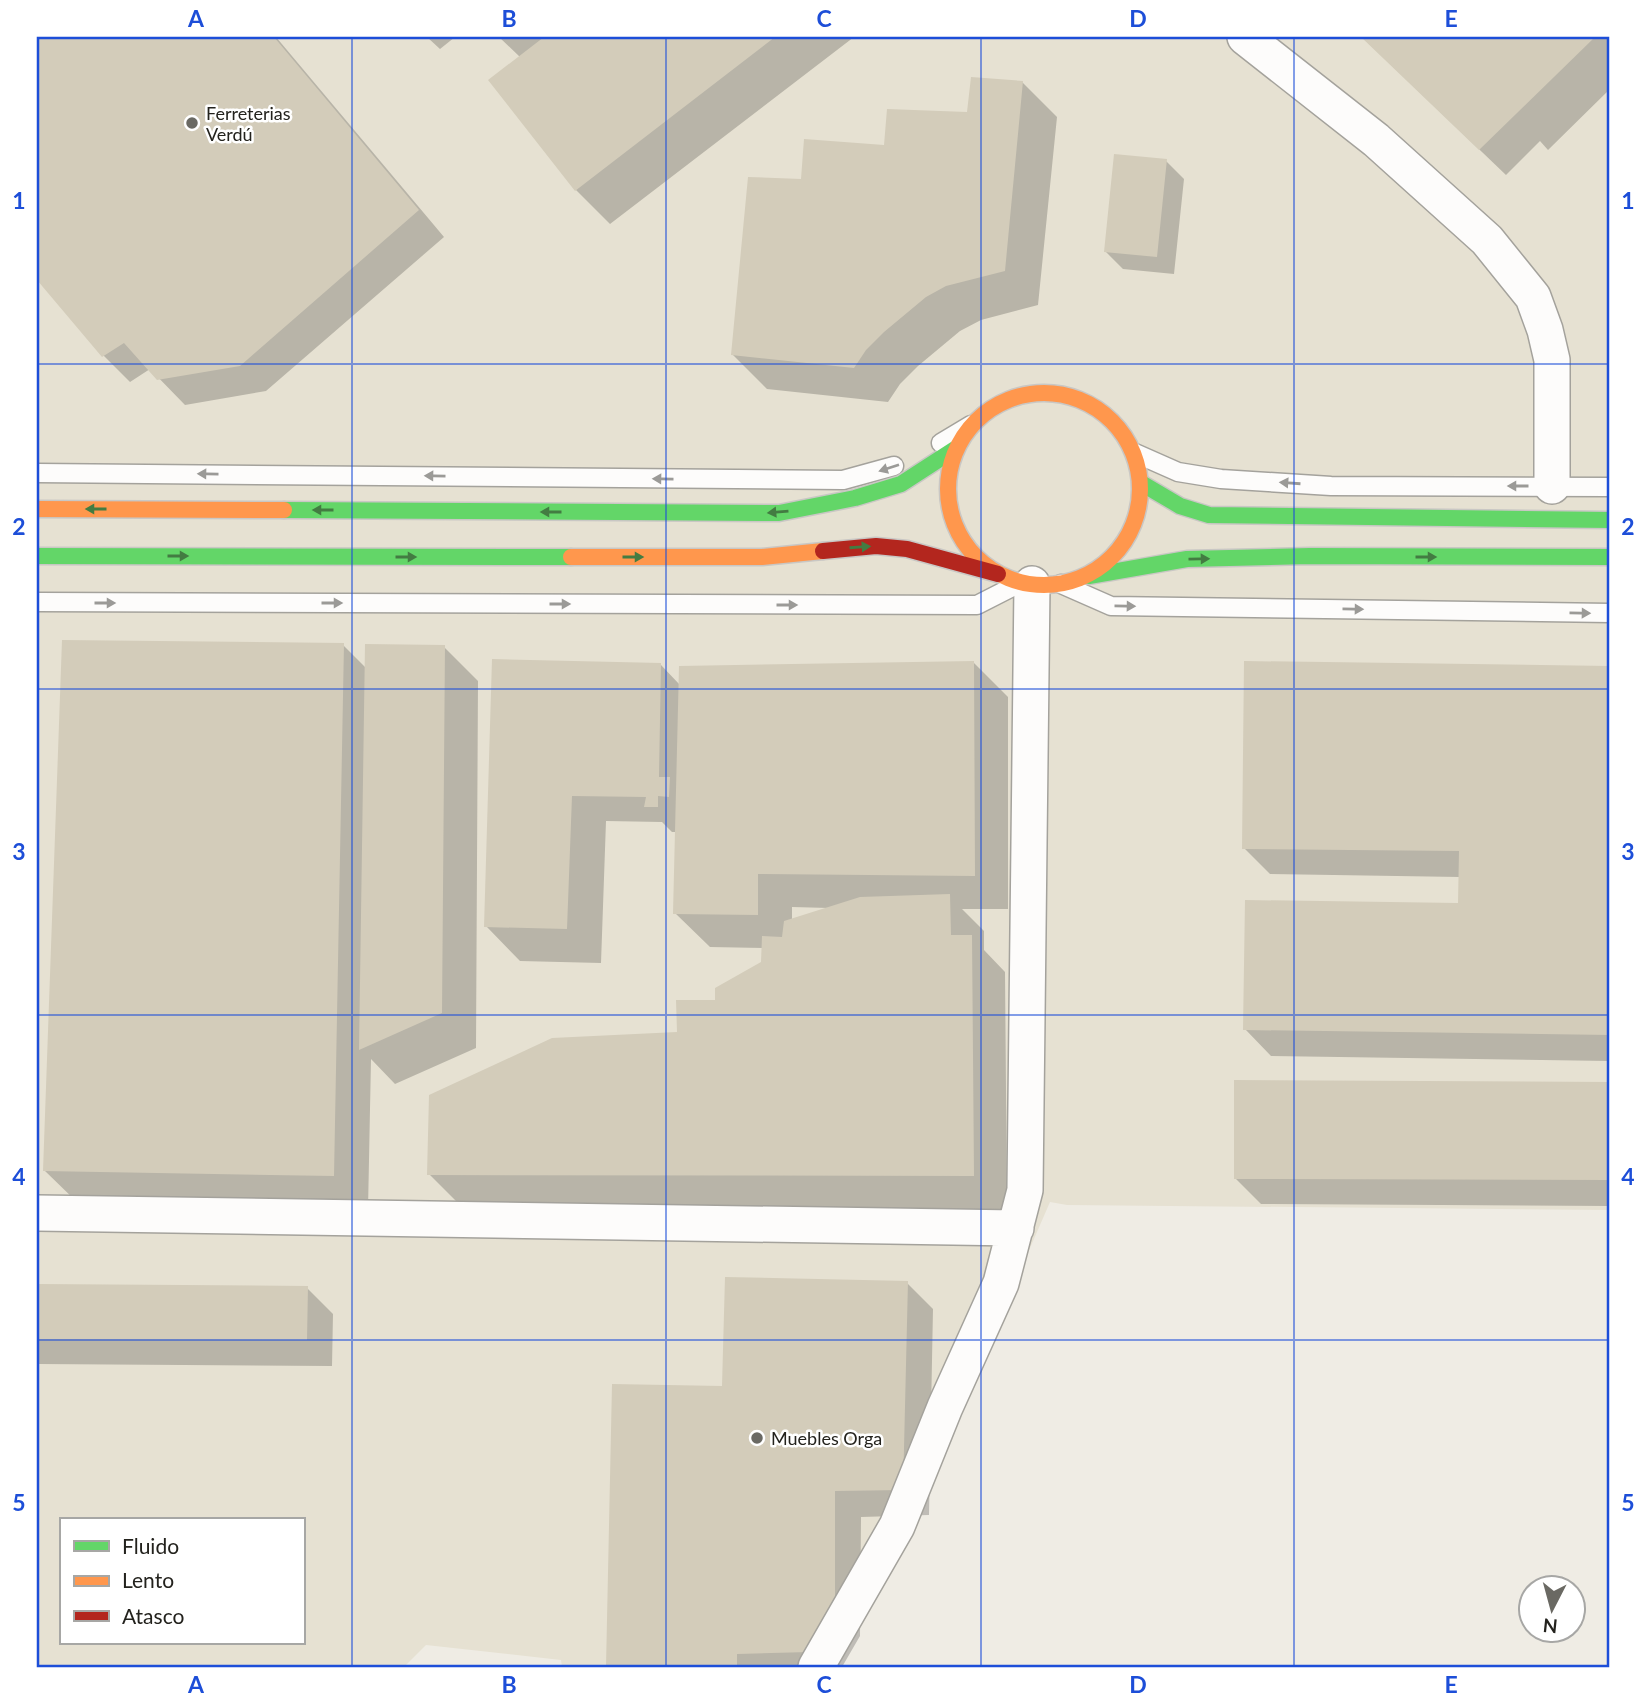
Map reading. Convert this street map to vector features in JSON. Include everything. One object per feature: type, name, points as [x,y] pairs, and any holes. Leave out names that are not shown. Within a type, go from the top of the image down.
[{"type":"main road","points":[[998,573],[975,556],[957,532],[948,505],[947,477],[955,449],[971,425],[996,404],[1027,393],[1060,393],[1091,404],[1117,425],[1135,453],[1141,482],[1136,517],[1120,548],[1103,565],[1083,577]]},
{"type":"main road","points":[[37,509],[779,513],[855,498],[901,484],[955,449]]},
{"type":"main road","points":[[1141,482],[1180,506],[1209,515],[1610,520]]},
{"type":"main road","points":[[37,556],[762,557],[876,546],[907,549],[1039,583],[1186,559],[1310,556],[1610,557]]},
{"type":"street","points":[[1245,37],[1376,140],[1477,230],[1533,297],[1552,360],[1552,486]]},
{"type":"street","points":[[816,1667],[897,1526],[1000,1283],[1025,1190],[1039,583]]},
{"type":"street","points":[[37,1213],[1016,1228]]},
{"type":"lane","points":[[37,473],[843,480],[908,461],[971,425]]},
{"type":"lane","points":[[1135,453],[1178,472],[1221,479],[1331,486],[1610,487]]},
{"type":"lane","points":[[37,602],[977,605],[1039,583],[1111,606],[1610,613]]},
{"type":"shaded area","points":[[37,37],[1610,37],[1610,1210],[1067,1205],[1050,1202],[918,1506],[804,1667],[562,1667],[561,1660],[426,1645],[404,1667],[37,1667]]},
{"type":"building","name":"Ferreterias Verdú","points":[[37,37],[274,37],[419,210],[240,366],[157,380],[124,343],[102,357],[37,280]]},
{"type":"building","points":[[544,37],[775,37],[575,191],[488,80]]},
{"type":"building","points":[[1361,37],[1595,37],[1479,150]]},
{"type":"building","points":[[971,77],[1023,81],[1005,271],[946,286],[926,297],[884,332],[866,350],[854,368],[731,355],[748,177],[801,179],[804,139],[884,145],[887,109],[967,112]]},
{"type":"building","points":[[1114,154],[1167,159],[1157,257],[1104,252]]},
{"type":"building","points":[[62,640],[344,643],[334,1176],[43,1171]]},
{"type":"building","points":[[365,644],[445,645],[442,1013],[359,1050]]},
{"type":"building","points":[[492,659],[661,663],[659,777],[670,777],[669,797],[658,796],[658,807],[644,807],[646,797],[572,796],[567,929],[484,927]]},
{"type":"building","points":[[974,661],[975,876],[758,874],[758,915],[673,914],[679,666]]},
{"type":"building","points":[[1244,661],[1610,666],[1610,1035],[1243,1030],[1245,900],[1458,903],[1459,851],[1242,849]]},
{"type":"building","points":[[950,894],[951,935],[972,935],[974,1176],[427,1175],[429,1095],[552,1038],[677,1032],[676,1000],[715,1000],[715,988],[761,962],[762,936],[782,937],[784,921],[860,897]]},
{"type":"building","points":[[1234,1080],[1610,1082],[1610,1180],[1234,1179]]},
{"type":"building","name":"Muebles Orga","points":[[725,1277],[908,1281],[903,1490],[835,1491],[835,1609],[809,1652],[737,1654],[737,1667],[606,1667],[612,1384],[722,1386]]},
{"type":"building","points":[[37,1284],[308,1286],[307,1340],[37,1339]]},
{"type":"traffic: fast","points":[[284,510],[779,513],[855,498],[901,484],[955,449]]},
{"type":"traffic: fast","points":[[1141,483],[1180,506],[1209,515],[1610,520]]},
{"type":"traffic: fast","points":[[37,556],[571,557]]},
{"type":"traffic: fast","points":[[1089,576],[1187,559],[1310,556],[1610,557]]},
{"type":"traffic: slow","points":[[1044,393],[1081,400],[1112,421],[1133,452],[1140,489],[1133,526],[1112,557],[1081,578],[1044,585],[1007,578],[976,557],[955,526],[948,489],[955,452],[976,421],[1007,400],[1044,393]]},
{"type":"traffic: slow","points":[[37,509],[284,510]]},
{"type":"traffic: slow","points":[[571,557],[762,557],[823,551]]},
{"type":"traffic: jam","points":[[823,551],[876,546],[907,549],[998,574]]},
{"type":"place","name":"Ferreterias Verdú","points":[[192,123]]},
{"type":"place","name":"Muebles Orga","points":[[757,1438]]}]
